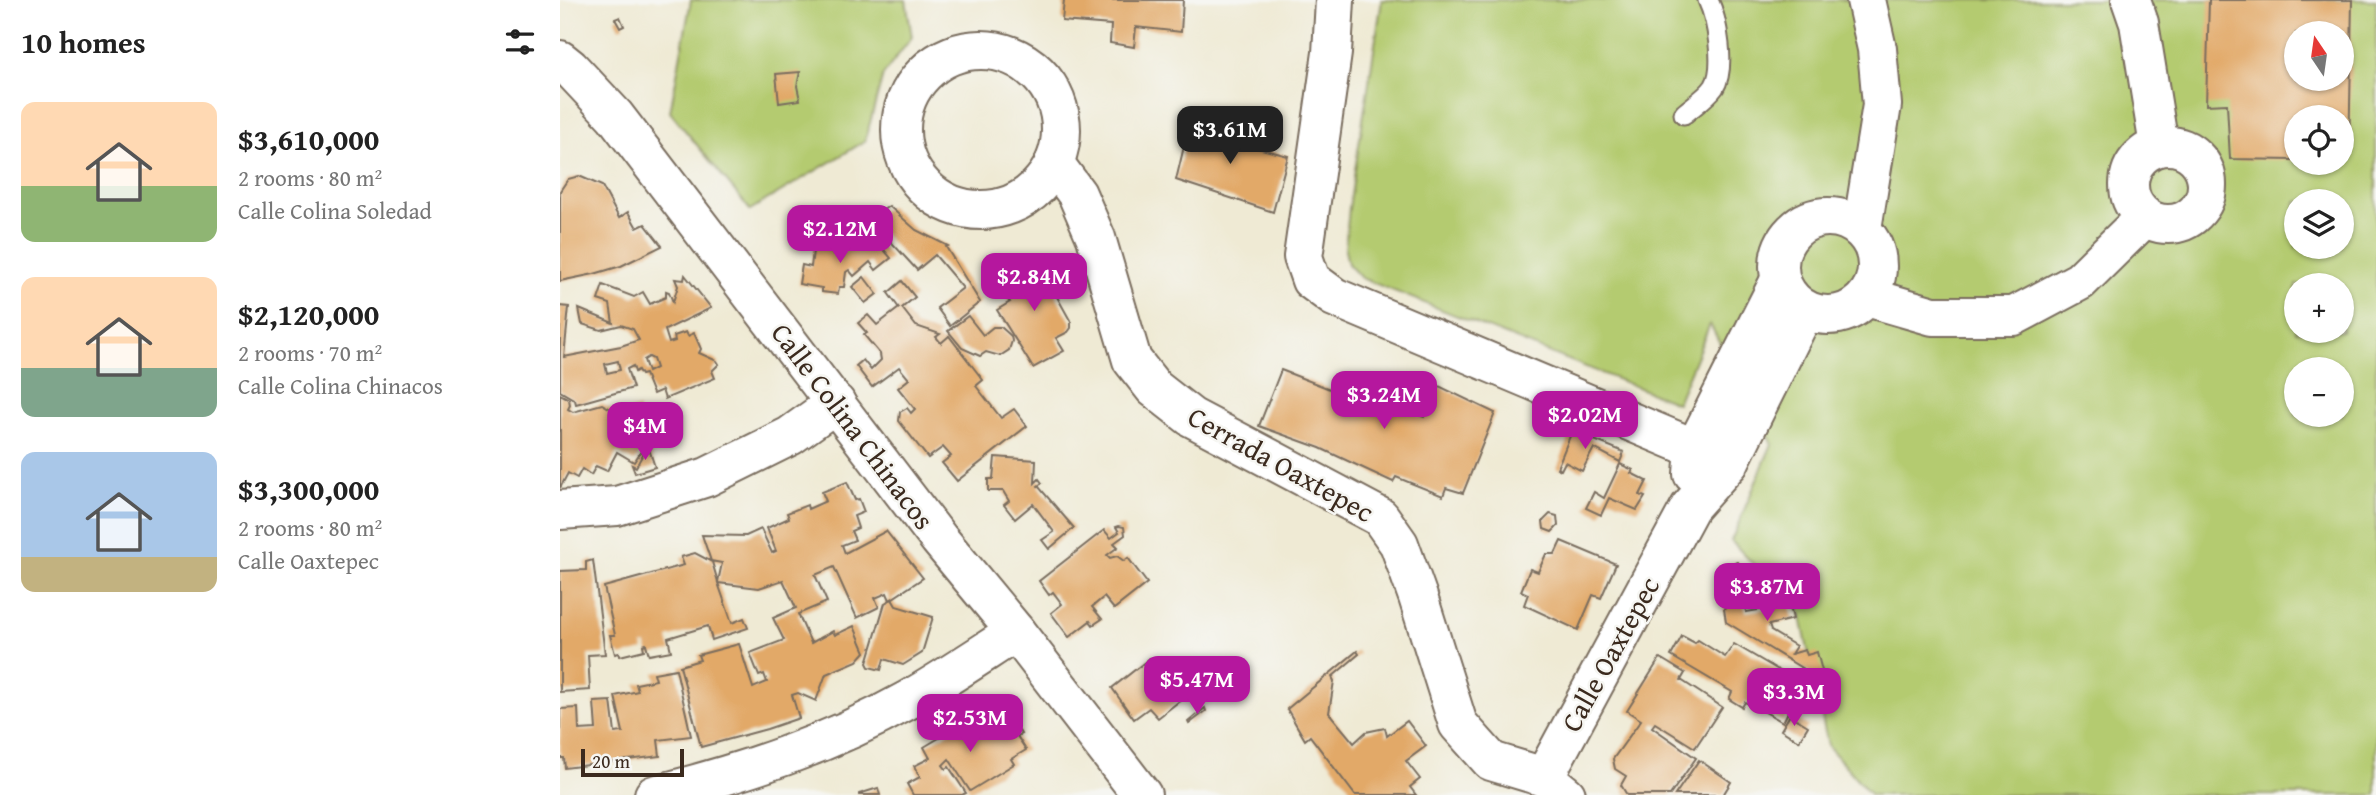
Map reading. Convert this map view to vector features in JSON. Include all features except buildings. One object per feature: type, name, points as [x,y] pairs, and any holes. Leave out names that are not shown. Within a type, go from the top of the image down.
[{"type":"street","points":[[1335,0],[1332,53],[1303,257],[1311,280],[1334,297],[1729,463]]},
{"type":"street","points":[[1861,229],[1882,105],[1877,49],[1866,0]]},
{"type":"street","points":[[2131,0],[2139,23],[2159,146]]},
{"type":"street","points":[[983,49],[1009,54],[1032,67],[1049,87],[1059,111],[1061,138],[1054,163],[1039,185],[1018,201],[992,209],[966,208],[941,200],[920,183],[907,160],[901,135],[903,108],[915,84],[933,65],[957,53],[983,49]]},
{"type":"street","name":"Calle Colina Chinacos","points":[[560,60],[615,116],[939,539],[1016,632],[1142,795]]},
{"type":"street","points":[[2159,146],[2185,148],[2204,167],[2208,194],[2193,217],[2168,226],[2144,218],[2130,198],[2128,177],[2139,157],[2159,146]]},
{"type":"street","name":"Cerrada Oaxtepec","points":[[1054,163],[1077,194],[1096,238],[1132,360],[1154,388],[1191,417],[1380,517],[1399,544],[1407,565],[1458,724],[1491,761],[1555,786]]},
{"type":"street","points":[[1838,217],[1861,229],[1875,250],[1877,276],[1867,297],[1849,311],[1827,316],[1805,310],[1789,298],[1780,281],[1779,255],[1791,232],[1813,219],[1838,217]]},
{"type":"street","points":[[1867,297],[1933,316],[2014,316],[2080,281],[2144,218]]},
{"type":"street","points":[[1695,448],[1780,281]]},
{"type":"street","name":"Calle Oaxtepec","points":[[1555,786],[1690,508],[1729,463],[1805,310]]},
{"type":"street","points":[[560,510],[617,506],[707,477],[790,436],[836,403]]},
{"type":"street","name":"Calle Oaxtepec","points":[[1690,508],[1695,448]]},
{"type":"street","points":[[654,795],[723,778],[799,751],[862,723],[943,679],[1016,632]]},
{"type":"lane","points":[[1684,114],[1715,87],[1720,56],[1715,15],[1708,0]]},
{"type":"green space","points":[[691,0],[906,0],[912,37],[883,75],[865,141],[750,210],[670,112]]},
{"type":"green space","points":[[1382,0],[2376,0],[2376,795],[1871,795],[1828,746],[1800,612],[1731,541],[1772,444],[1710,324],[1677,403],[1361,278],[1348,264],[1345,250],[1349,208]]}]
